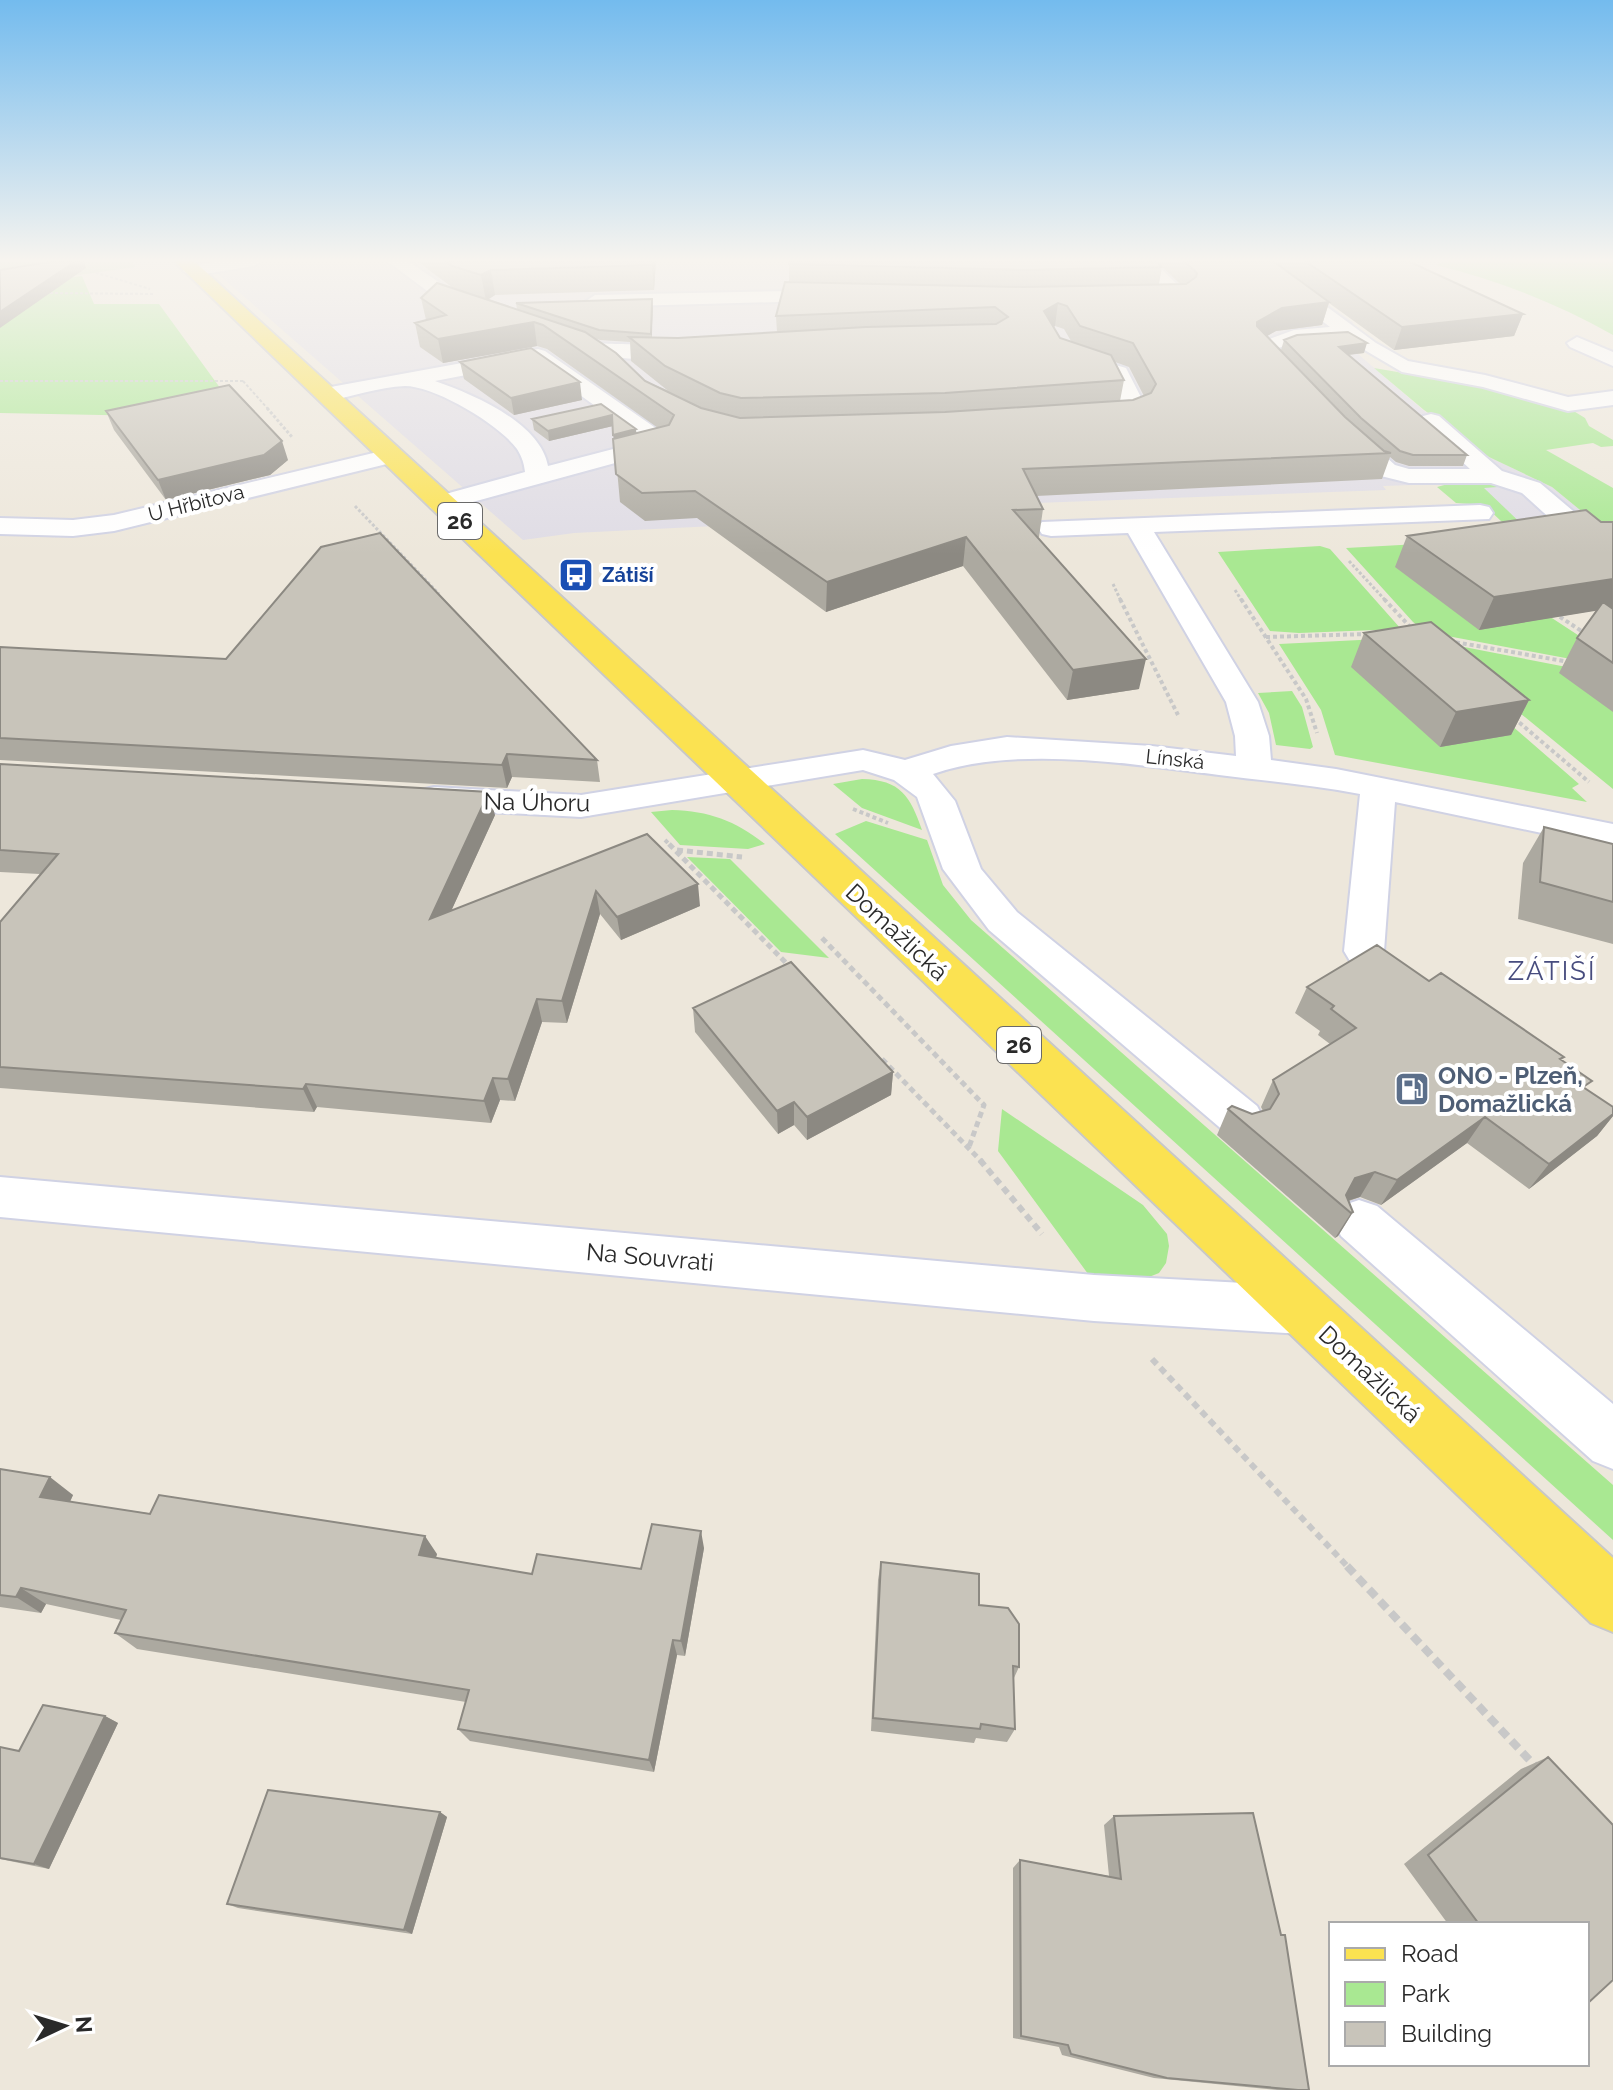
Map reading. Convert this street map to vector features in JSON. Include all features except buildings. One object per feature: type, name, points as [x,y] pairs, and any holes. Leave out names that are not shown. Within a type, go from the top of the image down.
[{"type":"main road","name":"Domažlická","points":[[286,359],[1613,1601]]},
{"type":"street","points":[[325,395],[519,359]]},
{"type":"street","points":[[547,359],[599,380],[628,371],[610,359]]},
{"type":"street","points":[[1066,420],[1127,416],[1137,411],[1118,373],[1074,359]]},
{"type":"street","points":[[1273,359],[1386,470],[1409,476],[1493,476],[1531,488],[1595,544]]},
{"type":"street","points":[[1390,359],[1402,366],[1485,381],[1568,404],[1607,404]]},
{"type":"street","points":[[404,380],[438,387],[467,400],[505,427],[532,450],[538,463],[538,476]]},
{"type":"street","points":[[599,380],[606,404],[662,443]]},
{"type":"street","points":[[577,410],[606,404]]},
{"type":"street","points":[[505,427],[534,420]]},
{"type":"street","points":[[1431,421],[1493,476]]},
{"type":"street","points":[[440,503],[662,443],[689,441]]},
{"type":"street","name":"U Hřbitova","points":[[0,526],[92,526],[390,456]]},
{"type":"street","points":[[1409,476],[1443,514]]},
{"type":"street","points":[[1051,528],[1143,536],[1480,513]]},
{"type":"street","points":[[1143,536],[1242,702],[1252,736],[1254,767]]},
{"type":"street","name":"Línská","points":[[904,772],[951,756],[1007,747],[1152,756],[1254,767],[1378,788],[1613,836]]},
{"type":"street","points":[[737,781],[863,760],[904,772],[922,782],[937,800],[959,863],[1003,921],[1241,1119]]},
{"type":"street","name":"Na Úhoru","points":[[409,797],[581,806],[737,781]]},
{"type":"street","points":[[1364,951],[1378,788]]},
{"type":"street","name":"Na Souvrati","points":[[0,1197],[1094,1298],[1301,1310]]},
{"type":"street","points":[[1359,1221],[1613,1441]]},
{"type":"path","points":[[234,371],[323,472],[443,599]]},
{"type":"path","points":[[0,381],[230,383]]},
{"type":"path","points":[[1143,536],[1095,550],[1169,695],[1181,726]]},
{"type":"path","points":[[1343,554],[1418,636],[1404,635]]},
{"type":"path","points":[[1550,610],[1594,639]]},
{"type":"path","points":[[1266,637],[1375,634]]},
{"type":"path","points":[[1449,641],[1574,663]]},
{"type":"path","points":[[1504,711],[1589,782]]},
{"type":"path","points":[[630,800],[674,850],[794,971]]},
{"type":"path","points":[[816,930],[984,1105],[969,1147]]},
{"type":"path","points":[[871,1048],[969,1147],[1094,1298],[1548,1779]]},
{"type":"shaded area","points":[[315,359],[1363,359],[1423,410],[1489,457],[1552,487],[1613,537],[1549,555],[1471,483],[1383,486],[1386,490],[979,505],[755,524],[574,533],[523,540]]},
{"type":"green space","points":[[0,359],[199,359],[226,396],[253,418],[0,413]]},
{"type":"green space","points":[[1374,368],[1491,388],[1567,407],[1585,418],[1589,426],[1613,440],[1613,446],[1601,447],[1593,443],[1546,450],[1613,488],[1613,537],[1552,487],[1489,457],[1424,410]]},
{"type":"green space","points":[[1506,483],[1511,486],[1484,488],[1552,553],[1519,538],[1484,505],[1456,503],[1437,487]]},
{"type":"green space","points":[[1437,543],[1613,658],[1603,665],[1426,632],[1413,622],[1346,548]]},
{"type":"green space","points":[[1320,546],[1330,549],[1401,629],[1299,633],[1270,631],[1218,552]]},
{"type":"green space","points":[[1380,639],[1511,725],[1579,784],[1572,788],[1587,802],[1335,755],[1321,710],[1279,644]]},
{"type":"green space","points":[[1459,646],[1613,676],[1613,789],[1466,669]]},
{"type":"green space","points":[[1292,691],[1302,707],[1313,747],[1310,749],[1276,745],[1269,713],[1258,693]]},
{"type":"green space","points":[[862,779],[886,783],[902,792],[922,830],[862,808],[833,784]]},
{"type":"green space","points":[[651,812],[698,812],[722,819],[765,844],[748,849],[680,845]]},
{"type":"green space","points":[[866,821],[927,840],[943,885],[971,920],[1613,1485],[1613,1540],[835,834]]},
{"type":"green space","points":[[687,857],[730,859],[829,958],[781,952]]},
{"type":"green space","points":[[1002,1109],[1143,1205],[1167,1234],[1169,1246],[1166,1263],[1159,1273],[1144,1279],[1091,1278],[998,1151]]},
{"type":"place","name":"Zátiší","points":[[576,575]]},
{"type":"place","name":"ONO - Plzeň, Domažlická","points":[[1412,1089]]},
{"type":"district","name":"ZÁTIŠÍ","points":[[1552,971]]}]
